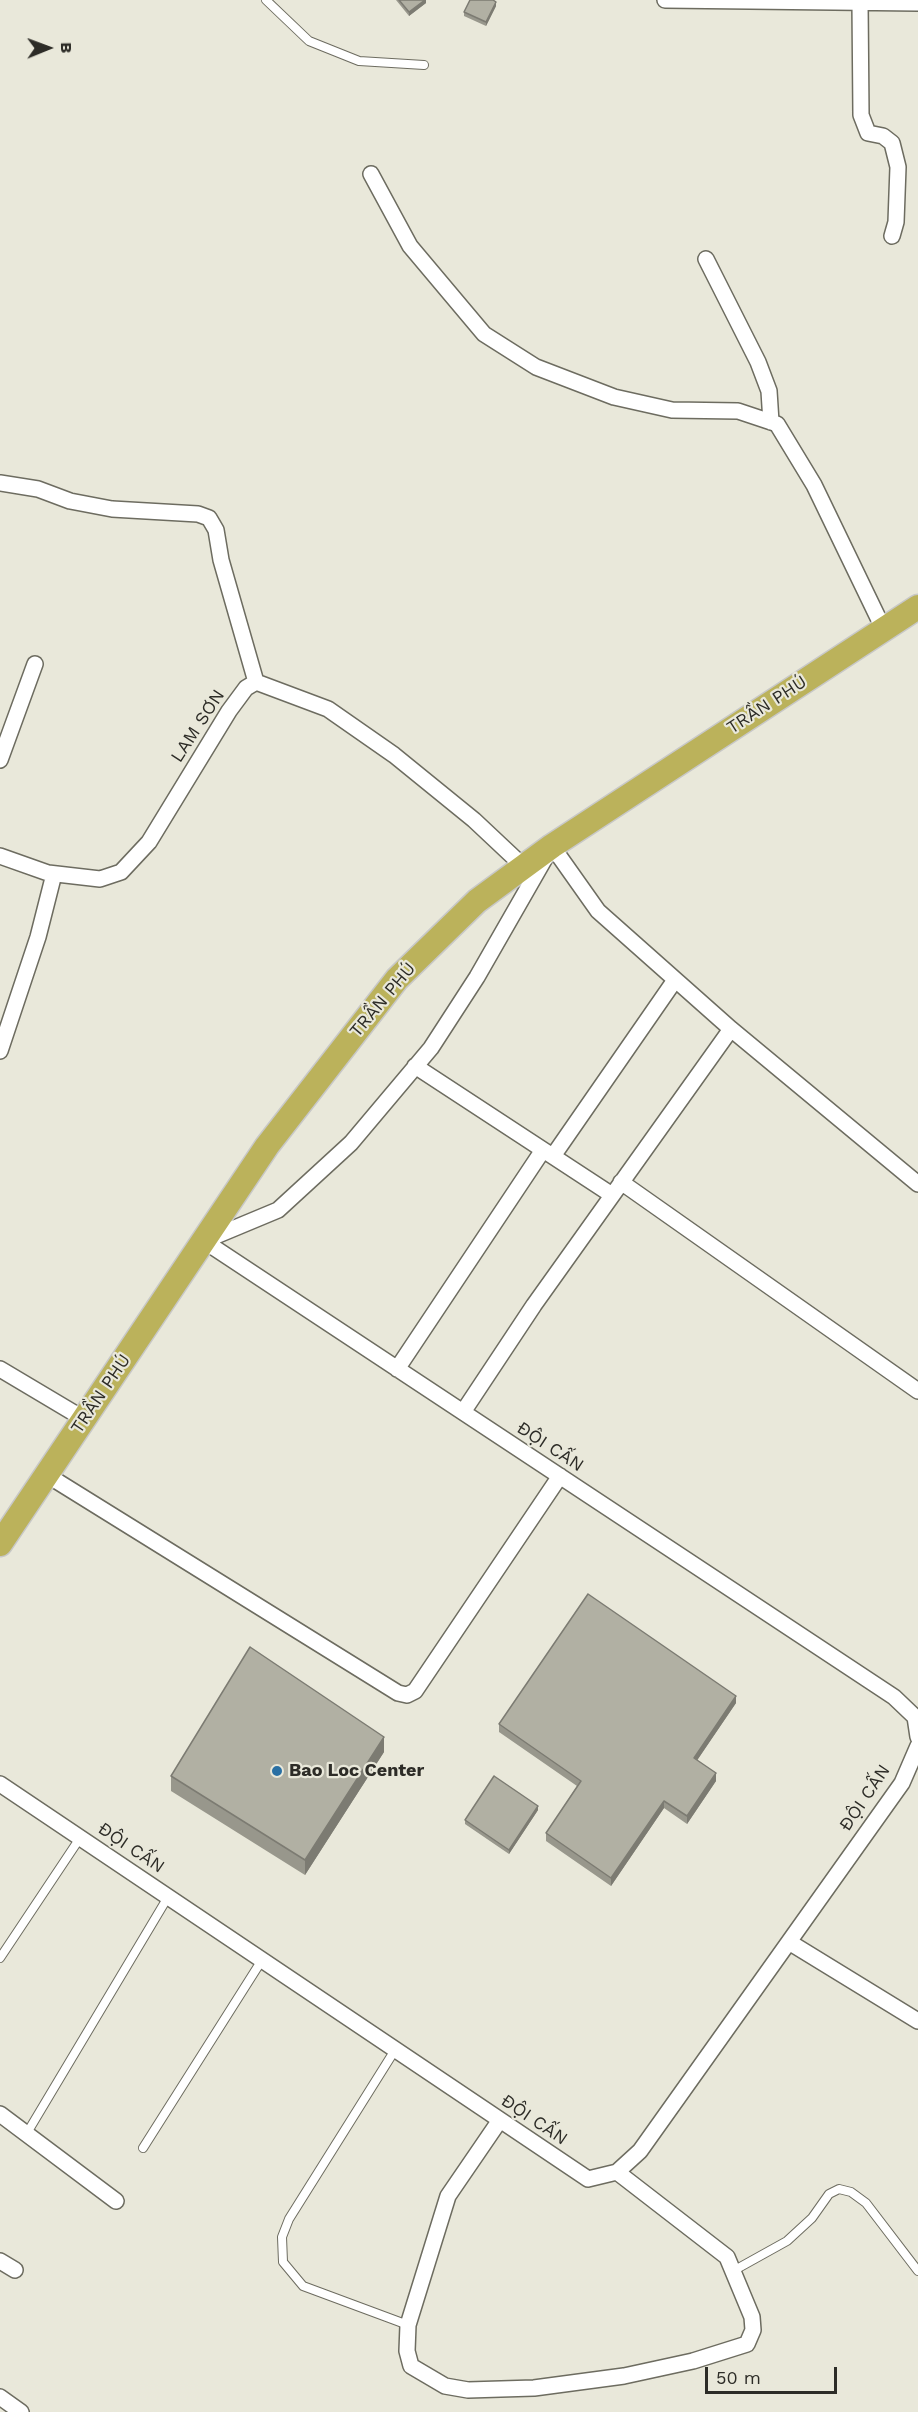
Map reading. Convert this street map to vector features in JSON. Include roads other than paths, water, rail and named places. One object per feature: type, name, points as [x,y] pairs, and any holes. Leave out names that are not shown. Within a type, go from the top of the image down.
[{"type":"highway","name":"TRẦN PHÚ","points":[[0,1544],[267,1146],[397,979],[477,901],[552,846],[918,607]]},
{"type":"street","points":[[665,0],[918,3]]},
{"type":"street","points":[[860,3],[861,115],[868,133],[883,136],[892,142],[898,167],[896,222],[892,236]]},
{"type":"street","points":[[371,174],[410,246],[484,334],[536,367],[614,397],[672,410],[738,411],[777,424],[814,485],[883,628]]},
{"type":"street","points":[[706,259],[726,296],[769,391],[771,422]]},
{"type":"street","points":[[0,483],[38,489],[70,501],[112,509],[198,514],[209,518],[216,530],[221,560],[256,682],[328,709],[403,763],[474,820],[524,867]]},
{"type":"street","points":[[0,760],[35,664]]},
{"type":"street","name":"LAM SƠN","points":[[0,856],[54,874],[100,879],[121,872],[149,842],[229,711],[246,688],[256,682]]},
{"type":"street","points":[[204,1241],[278,1210],[351,1143],[431,1048],[477,977],[552,846],[598,911],[731,1029],[918,1184]]},
{"type":"street","points":[[0,1051],[38,937],[54,874]]},
{"type":"street","points":[[397,1369],[548,1153],[675,980]]},
{"type":"street","points":[[463,1412],[616,1189],[731,1029]]},
{"type":"street","points":[[416,1066],[548,1153],[616,1189],[918,1391]]},
{"type":"street","name":"ĐỘI CẤN","points":[[204,1241],[894,1697],[916,1718],[918,1737]]},
{"type":"street","points":[[0,1369],[84,1419]]},
{"type":"street","points":[[47,1475],[398,1693],[407,1695],[415,1691],[560,1476]]},
{"type":"street","name":"ĐỘI CẤN","points":[[0,1784],[588,2179],[617,2172],[639,2151],[902,1783],[918,1746]]},
{"type":"street","points":[[789,1941],[918,2021]]},
{"type":"street","points":[[0,2114],[116,2201]]},
{"type":"street","points":[[500,2120],[448,2196],[408,2325],[407,2351],[411,2366],[445,2386],[468,2390],[534,2388],[624,2376],[693,2361],[747,2344],[753,2330],[752,2316],[727,2257],[617,2172]]},
{"type":"street","points":[[0,2260],[15,2270]]},
{"type":"street","points":[[0,2397],[21,2412]]},
{"type":"lane","points":[[266,0],[309,41],[359,61],[424,64]]},
{"type":"lane","points":[[0,1958],[81,1838]]},
{"type":"lane","points":[[27,2133],[168,1897]]},
{"type":"lane","points":[[143,2148],[262,1960]]},
{"type":"lane","points":[[395,2050],[289,2219],[282,2237],[282,2262],[303,2286],[408,2325]]},
{"type":"lane","points":[[733,2271],[787,2241],[812,2217],[829,2194],[839,2189],[851,2192],[866,2203],[918,2271]]},
{"type":"place","name":"Bao Loc Center","points":[[277,1771]]}]
